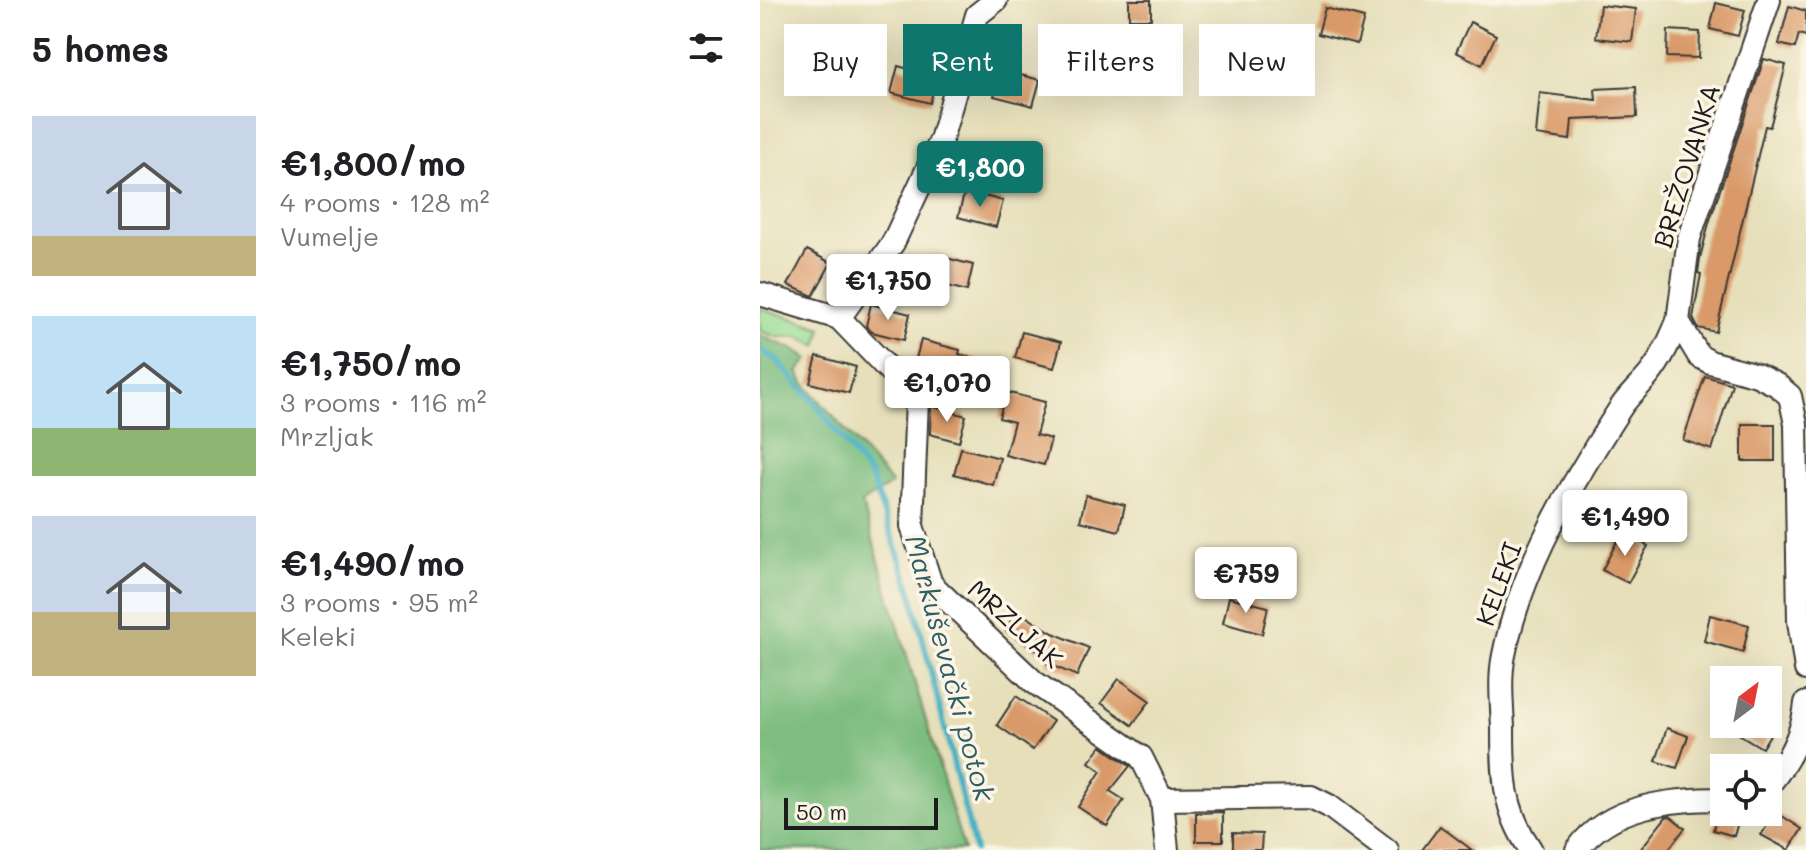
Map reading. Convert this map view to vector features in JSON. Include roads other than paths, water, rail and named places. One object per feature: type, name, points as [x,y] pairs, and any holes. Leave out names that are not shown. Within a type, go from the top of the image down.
[{"type":"street","points":[[839,318],[893,243],[941,140],[977,15],[996,0]]},
{"type":"street","name":"BREŽOVANKA","points":[[1678,321],[1689,238],[1769,0]]},
{"type":"street","name":"MRZLJAK","points":[[760,294],[839,318],[917,399],[912,526],[931,584],[1034,682],[1141,757],[1162,799],[1167,850]]},
{"type":"street","points":[[1678,321],[1699,356],[1757,375],[1777,385],[1792,401],[1796,424],[1799,621],[1806,669]]},
{"type":"street","name":"KELEKI","points":[[1531,850],[1511,815],[1504,789],[1504,655],[1532,568],[1558,514],[1624,402],[1650,374],[1663,354],[1678,321]]},
{"type":"street","points":[[1782,765],[1804,723],[1806,703]]},
{"type":"street","points":[[1162,799],[1311,797],[1329,806],[1387,850]]},
{"type":"street","points":[[1577,850],[1596,831],[1631,811],[1650,805],[1710,800]]},
{"type":"waterway","name":"Markuševački potok","points":[[760,351],[776,359],[819,408],[871,477],[910,587],[975,850]]}]
